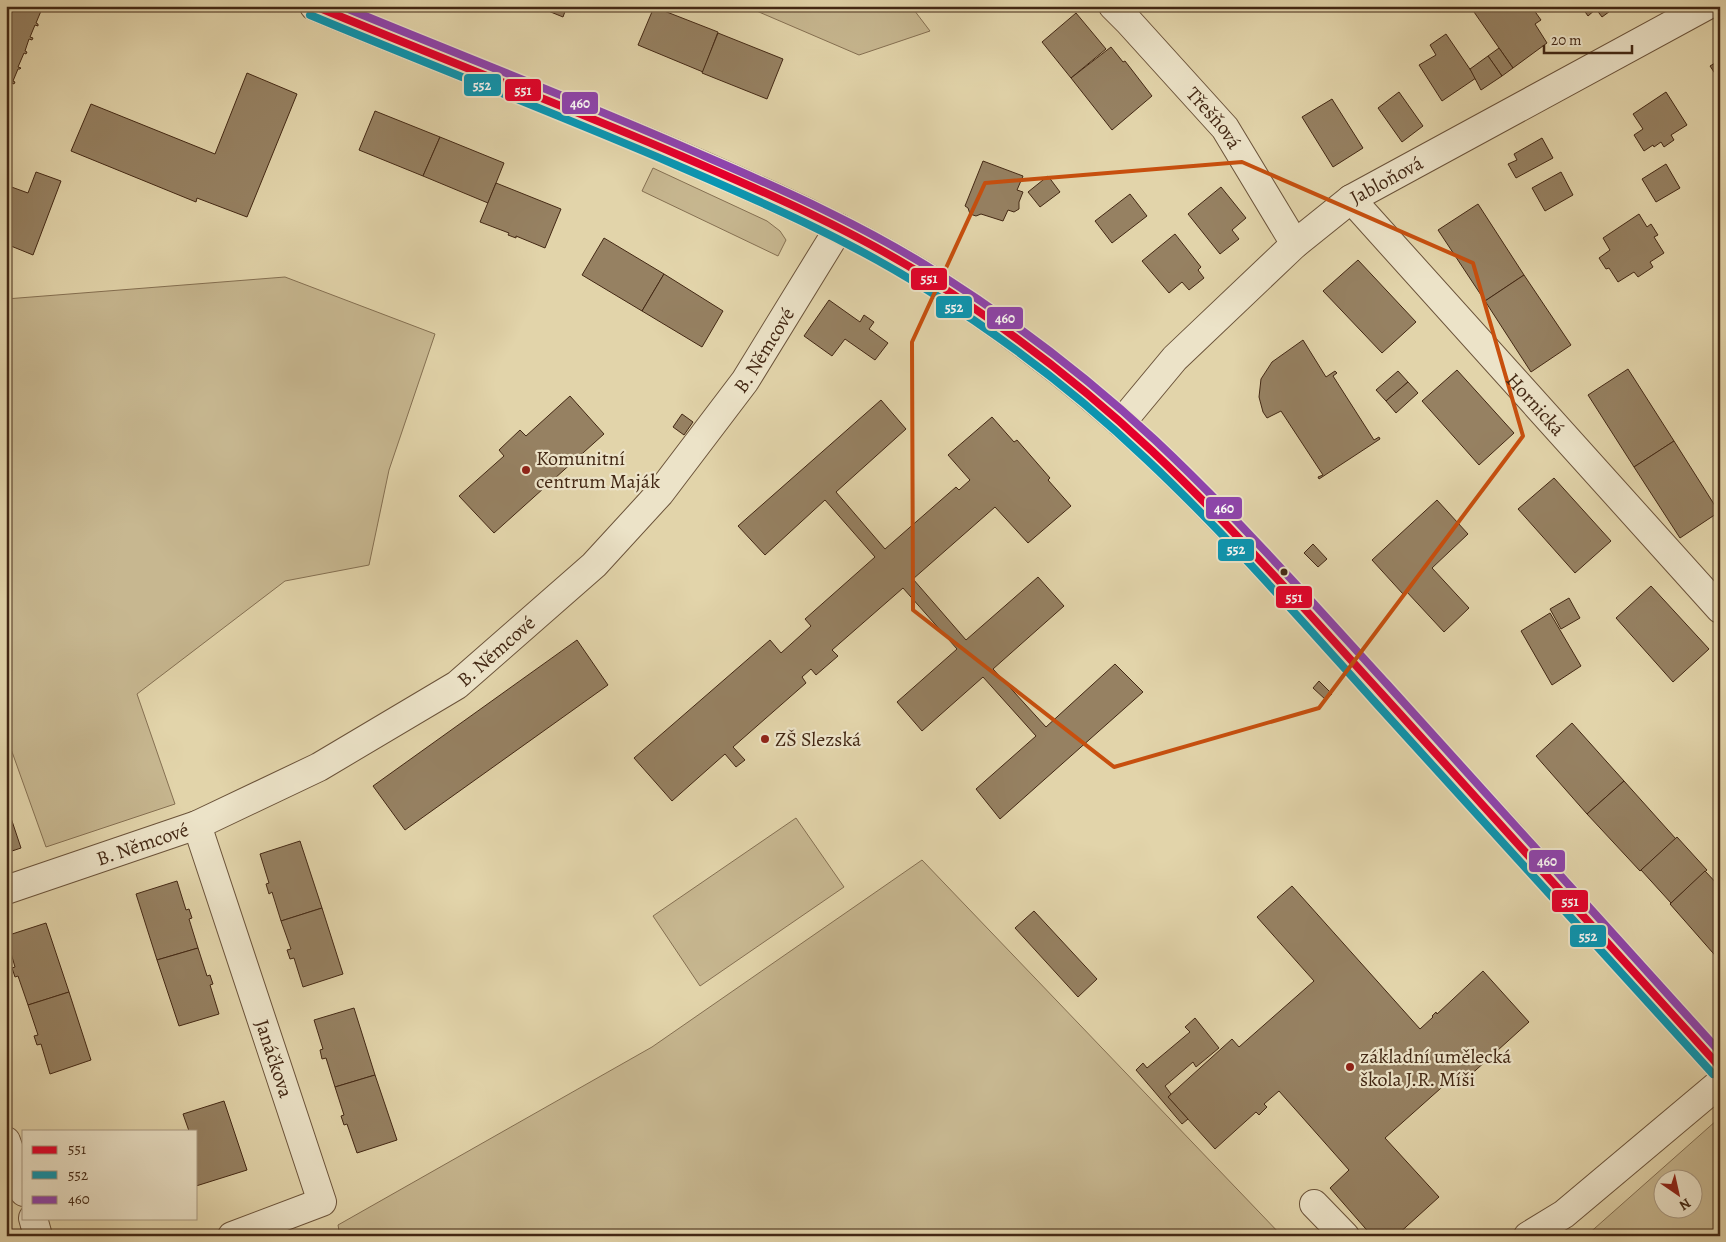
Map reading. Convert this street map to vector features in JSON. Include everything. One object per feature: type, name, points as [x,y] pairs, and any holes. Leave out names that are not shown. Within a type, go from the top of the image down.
[{"type":"street","points":[[314,6],[499,82],[620,129],[786,202],[839,228],[892,257],[969,305],[1065,375],[1121,423],[1173,472],[1292,594],[1720,1067]]},
{"type":"street","name":"Třešňová","points":[[1113,6],[1225,128],[1295,244]]},
{"type":"street","name":"Jabloňová","points":[[1121,423],[1175,358],[1295,244],[1351,199],[1706,6]]},
{"type":"street","name":"Hornická","points":[[1351,199],[1720,609]]},
{"type":"street","name":"B. Němcové","points":[[6,890],[197,825],[319,767],[457,685],[594,565],[660,493],[745,380],[839,228]]},
{"type":"street","name":"Janáčkova","points":[[197,825],[322,1202],[232,1236]]},
{"type":"street","points":[[1528,1236],[1572,1208],[1720,1083]]},
{"type":"street","points":[[6,1141],[22,1186]]},
{"type":"street","points":[[1314,1204],[1345,1236]]},
{"type":"street","points":[[33,1220],[38,1236]]},
{"type":"highlighted area","points":[[1242,162],[1473,263],[1523,436],[1319,708],[1114,767],[913,610],[912,342],[985,183]]},
{"type":"shaded area","points":[[745,6],[911,6],[930,31],[859,55]]},
{"type":"shaded area","points":[[653,168],[767,221],[780,231],[786,240],[778,256],[642,191]]},
{"type":"shaded area","points":[[285,277],[435,334],[389,470],[369,565],[285,581],[137,694],[175,804],[46,847],[6,738],[6,299]]},
{"type":"shaded area","points":[[796,818],[844,887],[700,986],[653,916]]},
{"type":"shaded area","points":[[922,860],[1282,1236],[340,1236],[338,1225],[652,1047]]},
{"type":"shaded area","points":[[1717,1120],[1720,1123],[1720,1236],[1586,1236],[1654,1176],[1654,1220],[1704,1220],[1704,1170],[1661,1170]]},
{"type":"building","points":[[6,6],[43,6],[44,10],[41,11],[36,23],[38,26],[35,25],[30,37],[33,38],[32,40],[29,39],[25,51],[27,52],[26,54],[24,53],[18,67],[21,68],[18,69],[13,81],[15,82],[14,84],[12,83],[7,95],[10,96],[9,98],[6,97]]},
{"type":"building","points":[[536,6],[567,6],[563,17]]},
{"type":"building","points":[[1482,6],[1524,6],[1526,8],[1531,6],[1541,20],[1535,24],[1547,43],[1513,68],[1474,12]]},
{"type":"building","points":[[1581,6],[1617,6],[1602,17],[1596,9],[1588,16]]},
{"type":"building","points":[[654,7],[718,32],[703,72],[638,45]]},
{"type":"building","points":[[1076,13],[1106,49],[1071,78],[1042,42]]},
{"type":"building","points":[[718,33],[783,59],[767,99],[702,73]]},
{"type":"building","points":[[1446,34],[1476,78],[1442,101],[1419,65],[1436,55],[1430,45]]},
{"type":"building","points":[[1111,47],[1123,62],[1125,61],[1152,96],[1112,130],[1071,78]]},
{"type":"building","points":[[1499,48],[1513,68],[1502,76],[1488,56]]},
{"type":"building","points":[[1488,56],[1502,76],[1481,90],[1470,69]]},
{"type":"building","points":[[1720,60],[1720,81],[1710,66]]},
{"type":"building","points":[[247,73],[297,94],[247,217],[197,198],[196,202],[71,151],[91,104],[215,154]]},
{"type":"building","points":[[1399,92],[1423,126],[1402,142],[1378,108]]},
{"type":"building","points":[[1666,92],[1687,125],[1671,135],[1674,140],[1664,147],[1661,142],[1644,151],[1634,135],[1643,129],[1633,114]]},
{"type":"building","points":[[1332,99],[1363,148],[1333,167],[1302,117]]},
{"type":"building","points":[[375,111],[440,137],[423,176],[359,150]]},
{"type":"building","points":[[440,137],[504,163],[488,203],[423,176]]},
{"type":"building","points":[[1542,138],[1553,158],[1516,178],[1508,164],[1517,160],[1514,154]]},
{"type":"building","points":[[983,161],[1023,176],[1017,190],[1023,192],[1019,202],[1019,209],[1014,212],[1008,210],[1003,221],[981,214],[976,216],[970,214],[965,206]]},
{"type":"building","points":[[1666,164],[1680,188],[1656,202],[1642,179]]},
{"type":"building","points":[[36,172],[61,181],[33,255],[11,246],[6,258],[6,185],[28,193]]},
{"type":"building","points":[[1561,172],[1573,195],[1545,211],[1532,188]]},
{"type":"building","points":[[1048,176],[1060,192],[1040,207],[1028,192]]},
{"type":"building","points":[[496,183],[561,209],[545,248],[516,236],[516,238],[508,235],[509,233],[480,222]]},
{"type":"building","points":[[1221,187],[1246,218],[1232,230],[1239,239],[1220,254],[1188,214]]},
{"type":"building","points":[[1130,194],[1147,216],[1112,243],[1095,221]]},
{"type":"building","points":[[1478,204],[1524,275],[1485,301],[1438,230]]},
{"type":"building","points":[[1639,214],[1647,227],[1651,224],[1658,235],[1654,237],[1664,253],[1650,262],[1653,267],[1638,277],[1634,272],[1618,282],[1609,268],[1606,269],[1599,258],[1610,250],[1603,238]]},
{"type":"building","points":[[1175,234],[1201,267],[1198,270],[1204,278],[1189,290],[1182,282],[1169,293],[1142,261]]},
{"type":"building","points":[[604,238],[664,274],[642,311],[582,275]]},
{"type":"building","points":[[1358,260],[1416,322],[1382,353],[1323,291]]},
{"type":"building","points":[[664,274],[723,311],[702,347],[642,311]]},
{"type":"building","points":[[1524,275],[1571,345],[1531,372],[1485,301]]},
{"type":"building","points":[[829,300],[860,322],[864,315],[874,322],[869,329],[888,343],[875,360],[845,339],[832,356],[804,336]]},
{"type":"building","points":[[1303,340],[1326,377],[1335,371],[1337,373],[1333,376],[1374,440],[1379,437],[1380,439],[1319,479],[1318,477],[1323,475],[1281,411],[1267,418],[1263,412],[1259,397],[1261,379],[1272,362]]},
{"type":"building","points":[[1628,369],[1674,441],[1634,467],[1588,395]]},
{"type":"building","points":[[1457,370],[1514,433],[1479,465],[1422,401]]},
{"type":"building","points":[[1398,371],[1408,382],[1386,401],[1376,390]]},
{"type":"building","points":[[1408,382],[1418,393],[1396,413],[1386,401]]},
{"type":"building","name":"Komunitní centrum Maják","points":[[570,396],[604,434],[494,533],[459,496],[504,456],[499,450],[520,430],[526,436]]},
{"type":"building","points":[[881,400],[906,429],[836,492],[885,549],[956,487],[959,490],[970,480],[948,455],[992,417],[1014,442],[1017,440],[1071,506],[1028,543],[995,507],[913,579],[966,640],[1038,577],[1064,606],[993,669],[1046,727],[1115,664],[1143,692],[1000,819],[976,789],[1036,736],[983,677],[922,731],[897,702],[957,649],[903,588],[832,650],[838,656],[816,675],[811,669],[802,677],[806,683],[733,747],[745,760],[736,767],[725,754],[672,801],[634,758],[770,640],[781,653],[811,626],[805,619],[875,557],[825,500],[765,555],[738,526]]},
{"type":"building","points":[[682,414],[693,422],[684,435],[673,427]]},
{"type":"building","points":[[1674,441],[1719,512],[1680,538],[1634,467]]},
{"type":"building","points":[[1554,478],[1611,541],[1575,573],[1518,509]]},
{"type":"building","points":[[1437,500],[1468,534],[1432,568],[1469,608],[1444,632],[1406,591],[1403,594],[1372,560]]},
{"type":"building","points":[[1313,544],[1327,559],[1318,567],[1304,553]]},
{"type":"building","points":[[1651,586],[1709,649],[1673,682],[1616,618]]},
{"type":"building","points":[[1569,598],[1580,618],[1561,629],[1550,609]]},
{"type":"building","points":[[1550,613],[1581,666],[1552,685],[1521,631]]},
{"type":"building","points":[[577,640],[608,685],[405,830],[373,786]]},
{"type":"building","points":[[1319,681],[1332,694],[1326,700],[1313,688]]},
{"type":"building","points":[[1572,723],[1624,781],[1587,814],[1536,756]]},
{"type":"building","points":[[1624,781],[1676,839],[1640,871],[1587,814]]},
{"type":"building","points":[[6,803],[21,848],[6,853]]},
{"type":"building","points":[[1677,837],[1707,870],[1671,903],[1641,870]]},
{"type":"building","points":[[300,841],[322,908],[281,921],[272,892],[269,894],[266,884],[269,883],[260,854]]},
{"type":"building","points":[[1705,871],[1720,887],[1720,961],[1670,904]]},
{"type":"building","points":[[177,881],[186,910],[189,909],[192,918],[189,919],[198,948],[157,960],[136,894]]},
{"type":"building","points":[[1292,886],[1420,1029],[1436,1012],[1437,1014],[1483,971],[1529,1022],[1466,1079],[1459,1072],[1385,1138],[1439,1197],[1396,1236],[1372,1236],[1330,1188],[1349,1170],[1279,1091],[1264,1104],[1267,1107],[1259,1115],[1256,1112],[1215,1149],[1168,1097],[1232,1039],[1239,1047],[1314,981],[1257,917]]},
{"type":"building","points":[[322,908],[343,974],[303,987],[294,958],[290,959],[287,950],[291,949],[281,921]]},
{"type":"building","points":[[1034,911],[1097,979],[1078,997],[1015,928]]},
{"type":"building","points":[[46,923],[69,992],[28,1005],[18,976],[15,977],[12,968],[15,967],[6,936]]},
{"type":"building","points":[[198,948],[207,976],[210,975],[213,984],[210,985],[219,1014],[179,1026],[157,960]]},
{"type":"building","points":[[69,992],[91,1060],[50,1074],[41,1044],[37,1045],[34,1036],[38,1035],[28,1005]]},
{"type":"building","points":[[354,1008],[375,1075],[335,1087],[326,1058],[322,1059],[320,1050],[323,1049],[314,1020]]},
{"type":"building","points":[[1195,1018],[1219,1048],[1196,1067],[1193,1062],[1165,1086],[1171,1094],[1168,1097],[1188,1119],[1182,1124],[1136,1070],[1143,1063],[1147,1068],[1190,1032],[1185,1027]]},
{"type":"building","points":[[375,1075],[397,1140],[357,1153],[347,1124],[344,1125],[341,1116],[344,1115],[335,1087]]},
{"type":"building","points":[[224,1101],[247,1170],[198,1185],[198,1130],[189,1130],[183,1114]]},
{"type":"transit line","name":"551","points":[[315,6],[636,137],[809,213],[871,245],[931,280],[1046,360],[1126,427],[1240,539],[1720,1067]]},
{"type":"transit line","name":"460","points":[[341,6],[663,138],[826,211],[911,256],[1023,331],[1130,417],[1245,529],[1720,1052]]},
{"type":"transit line","name":"552","points":[[310,15],[631,146],[804,222],[866,254],[926,289],[984,327],[1040,368],[1121,435],[1234,547],[1713,1074]]},
{"type":"place","name":"Komunitní centrum Maják","points":[[526,470]]},
{"type":"place","name":"ZŠ Slezská","points":[[765,739]]},
{"type":"place","name":"základní umělecká škola J.R. Míši","points":[[1350,1067]]}]
